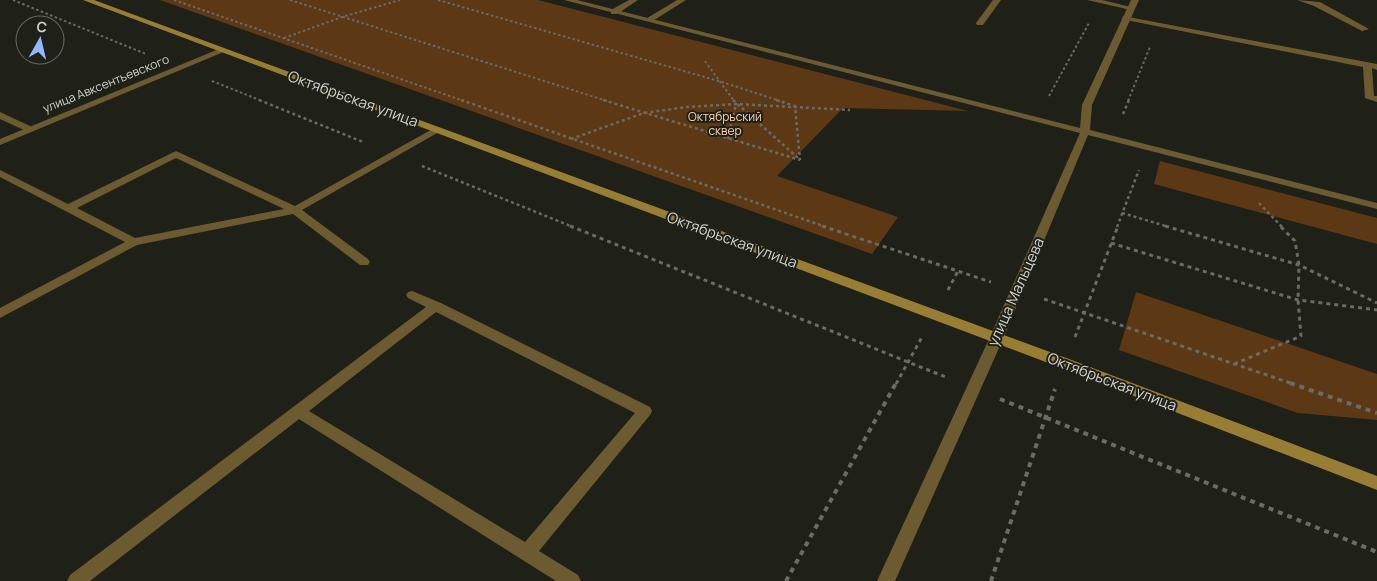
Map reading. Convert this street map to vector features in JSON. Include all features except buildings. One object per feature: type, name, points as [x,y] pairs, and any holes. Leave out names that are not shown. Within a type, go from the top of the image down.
[{"type":"main road","name":"Октябрьская улица","points":[[87,0],[934,315],[1377,483]]},
{"type":"street","points":[[568,0],[1377,206]]},
{"type":"street","points":[[614,12],[634,0]]},
{"type":"street","points":[[648,20],[682,0]]},
{"type":"street","points":[[980,23],[997,0]]},
{"type":"street","points":[[1091,0],[1133,4]]},
{"type":"street","points":[[1301,0],[1317,4],[1365,29]]},
{"type":"street","name":"улица Мальцева","points":[[886,581],[1018,290],[1085,131],[1087,105],[1133,4]]},
{"type":"street","points":[[1126,18],[1377,67]]},
{"type":"street","name":"улица Авксентьевского","points":[[0,142],[222,51]]},
{"type":"street","points":[[1367,65],[1370,98],[1377,99]]},
{"type":"street","points":[[0,115],[29,130]]},
{"type":"street","points":[[0,314],[134,242],[295,210],[436,130]]},
{"type":"street","points":[[68,208],[176,154],[295,210],[364,262]]},
{"type":"street","points":[[0,173],[134,242]]},
{"type":"street","points":[[412,295],[645,411],[527,553]]},
{"type":"street","points":[[76,581],[436,306]]},
{"type":"street","points":[[298,411],[572,581]]},
{"type":"path","points":[[12,0],[1377,552]]},
{"type":"path","points":[[174,0],[869,242],[1018,290],[1377,413]]},
{"type":"path","points":[[290,0],[644,113],[800,160]]},
{"type":"path","points":[[283,38],[342,17],[400,0]]},
{"type":"path","points":[[438,0],[722,82],[795,106]]},
{"type":"path","points":[[1038,119],[1100,2]]},
{"type":"path","points":[[1123,114],[1158,24]]},
{"type":"path","points":[[680,28],[722,82],[736,104],[800,160]]},
{"type":"path","points":[[570,139],[644,113],[688,107],[736,104],[850,110]]},
{"type":"path","points":[[728,139],[736,104]]},
{"type":"path","points":[[795,106],[800,160]]},
{"type":"path","points":[[1225,167],[1295,241],[1299,265],[1298,300],[1301,336],[1234,364]]},
{"type":"path","points":[[1122,212],[1299,265],[1377,303]]},
{"type":"path","points":[[1111,243],[1298,300],[1377,310]]},
{"type":"path","points":[[786,581],[934,315]]},
{"type":"green space","name":"Октябрьский сквер","points":[[160,0],[538,0],[968,111],[843,108],[777,176],[898,217],[872,254]]},
{"type":"green space","points":[[1160,161],[1377,218],[1377,244],[1154,184]]},
{"type":"green space","points":[[1136,292],[1377,374],[1377,420],[1298,413],[1119,350]]}]
